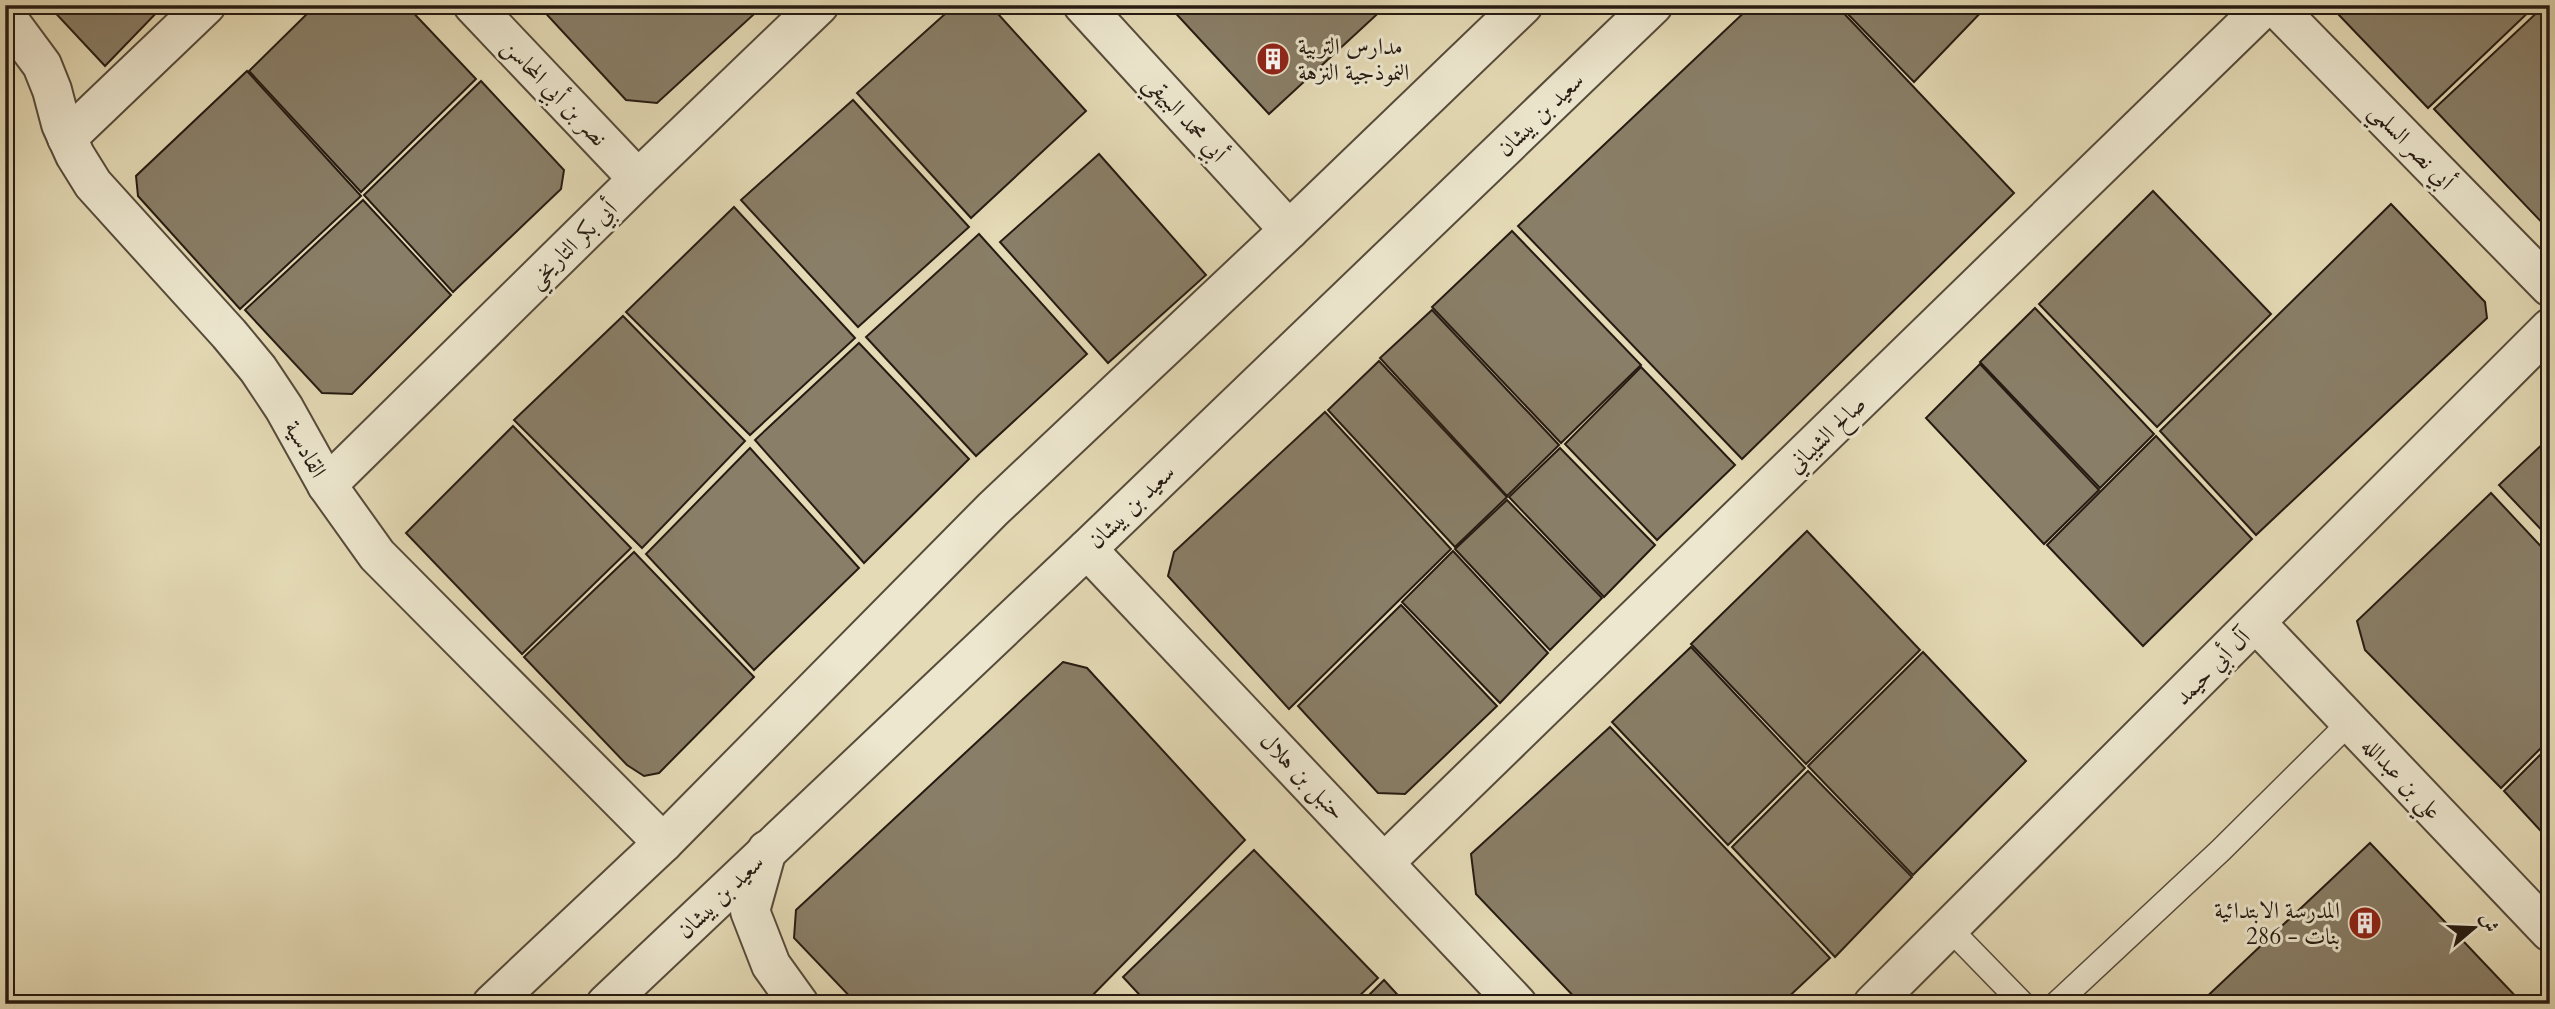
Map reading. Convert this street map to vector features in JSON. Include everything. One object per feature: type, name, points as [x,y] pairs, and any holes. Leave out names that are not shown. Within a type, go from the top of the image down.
[{"type":"street","points":[[68,138],[205,5]]},
{"type":"street","name":"نصر بن أبي المحاسن","points":[[473,5],[638,179]]},
{"type":"street","name":"أبي بكر التاريخي","points":[[327,485],[819,5]]},
{"type":"street","name":"أبي محمد البيهقي","points":[[1083,5],[1289,230]]},
{"type":"street","points":[[492,1004],[663,843],[993,509],[1523,5]]},
{"type":"street","name":"سعيد بن بيشان","points":[[607,1004],[1087,549],[1653,5]]},
{"type":"street","name":"صالح الشيباني","points":[[1385,862],[2266,5]]},
{"type":"street","name":"أبي نصر السلمي","points":[[2274,5],[2550,287]]},
{"type":"street","name":"القادسية","points":[[5,15],[42,65],[61,124],[93,184],[258,369],[284,408],[327,485],[377,555],[663,843]]},
{"type":"street","name":"آل أبي حيمد","points":[[1873,1004],[2550,328]]},
{"type":"street","name":"حنبل بن هلال","points":[[1087,549],[1517,1004]]},
{"type":"street","name":"علي بن عبدالله","points":[[2256,624],[2550,932]]},
{"type":"street","points":[[767,850],[750,911],[771,965],[799,1004]]},
{"type":"lane","points":[[2056,1004],[2221,850],[2349,723]]},
{"type":"lane","points":[[1950,929],[2023,1004]]},
{"type":"building","points":[[48,5],[164,5],[105,66]]},
{"type":"building","points":[[316,5],[406,5],[476,79],[361,192],[249,71]]},
{"type":"building","points":[[538,5],[764,5],[657,103],[626,100]]},
{"type":"building","points":[[955,5],[990,5],[1086,111],[971,218],[857,93]]},
{"type":"building","name":"مدارس التربية النموذجية النزهة","points":[[1168,5],[1387,5],[1269,114]]},
{"type":"building","points":[[1752,5],[1836,5],[2014,193],[1742,459],[1518,226]]},
{"type":"building","points":[[1839,5],[1988,5],[1914,82]]},
{"type":"building","points":[[2347,5],[2536,5],[2428,108],[2338,14]]},
{"type":"building","points":[[2545,5],[2550,5],[2550,231],[2434,109]]},
{"type":"building","points":[[247,71],[361,196],[240,309],[138,196],[136,176]]},
{"type":"building","points":[[481,81],[564,170],[561,189],[453,292],[364,195]]},
{"type":"building","points":[[853,100],[969,227],[858,327],[741,200]]},
{"type":"building","points":[[1099,154],[1206,275],[1108,363],[1000,242]]},
{"type":"building","points":[[2153,191],[2271,314],[2157,427],[2039,304]]},
{"type":"building","points":[[363,200],[451,295],[352,394],[322,393],[245,310]]},
{"type":"building","points":[[2391,204],[2485,302],[2487,318],[2256,535],[2160,431]]},
{"type":"building","points":[[734,207],[855,338],[750,435],[626,312]]},
{"type":"building","points":[[1512,231],[1641,365],[1561,443],[1432,307]]},
{"type":"building","points":[[979,234],[1087,354],[976,456],[866,337]]},
{"type":"building","points":[[2035,308],[2154,434],[2100,488],[1980,362]]},
{"type":"building","points":[[1432,310],[1559,445],[1507,496],[1380,358]]},
{"type":"building","points":[[623,316],[745,441],[642,548],[514,420]]},
{"type":"building","points":[[859,343],[969,459],[864,563],[755,440]]},
{"type":"building","points":[[1379,361],[1507,497],[1455,547],[1328,410]]},
{"type":"building","points":[[1980,364],[2099,490],[2044,544],[1926,418]]},
{"type":"building","points":[[1641,367],[1735,465],[1657,540],[1565,444]]},
{"type":"building","points":[[1325,412],[1451,549],[1289,709],[1168,576],[1174,552]]},
{"type":"building","points":[[513,426],[631,548],[522,654],[406,533]]},
{"type":"building","points":[[2156,436],[2252,539],[2143,646],[2047,545]]},
{"type":"building","points":[[2550,437],[2550,539],[2499,485]]},
{"type":"building","points":[[750,448],[859,568],[754,670],[646,554]]},
{"type":"building","points":[[1560,448],[1655,545],[1604,597],[1509,497]]},
{"type":"building","points":[[2491,493],[2550,556],[2550,739],[2501,788],[2365,650],[2357,621]]},
{"type":"building","points":[[1507,500],[1602,598],[1550,650],[1455,549]]},
{"type":"building","points":[[1807,531],[1920,650],[1806,764],[1691,644]]},
{"type":"building","points":[[1453,551],[1548,653],[1500,703],[1402,602]]},
{"type":"building","points":[[634,552],[754,677],[659,773],[644,776],[627,765],[524,657]]},
{"type":"building","points":[[1401,605],[1497,706],[1405,794],[1378,793],[1298,706]]},
{"type":"building","points":[[1691,647],[1805,768],[1728,845],[1612,722]]},
{"type":"building","points":[[1923,652],[2026,761],[1913,875],[1808,766]]},
{"type":"building","points":[[1063,662],[1087,668],[1245,840],[1084,1004],[857,1004],[794,938],[796,910]]},
{"type":"building","points":[[1610,727],[1830,958],[1781,1004],[1581,1004],[1476,894],[1471,854]]},
{"type":"building","points":[[2550,745],[2550,841],[2504,791]]},
{"type":"building","points":[[1808,771],[1912,877],[1835,957],[1732,847]]},
{"type":"building","name":"المدرسة الابتدائية 286 - بنات","points":[[2370,843],[2523,1004],[2199,1004]]},
{"type":"building","points":[[1254,850],[1378,978],[1351,1004],[1148,1004],[1123,977]]},
{"type":"building","points":[[1384,980],[1406,1004],[1360,1004]]},
{"type":"place","name":"مدارس التربية النموذجية النزهة","points":[[1273,59]]},
{"type":"place","name":"المدرسة الابتدائية 286 - بنات","points":[[2365,923]]}]
